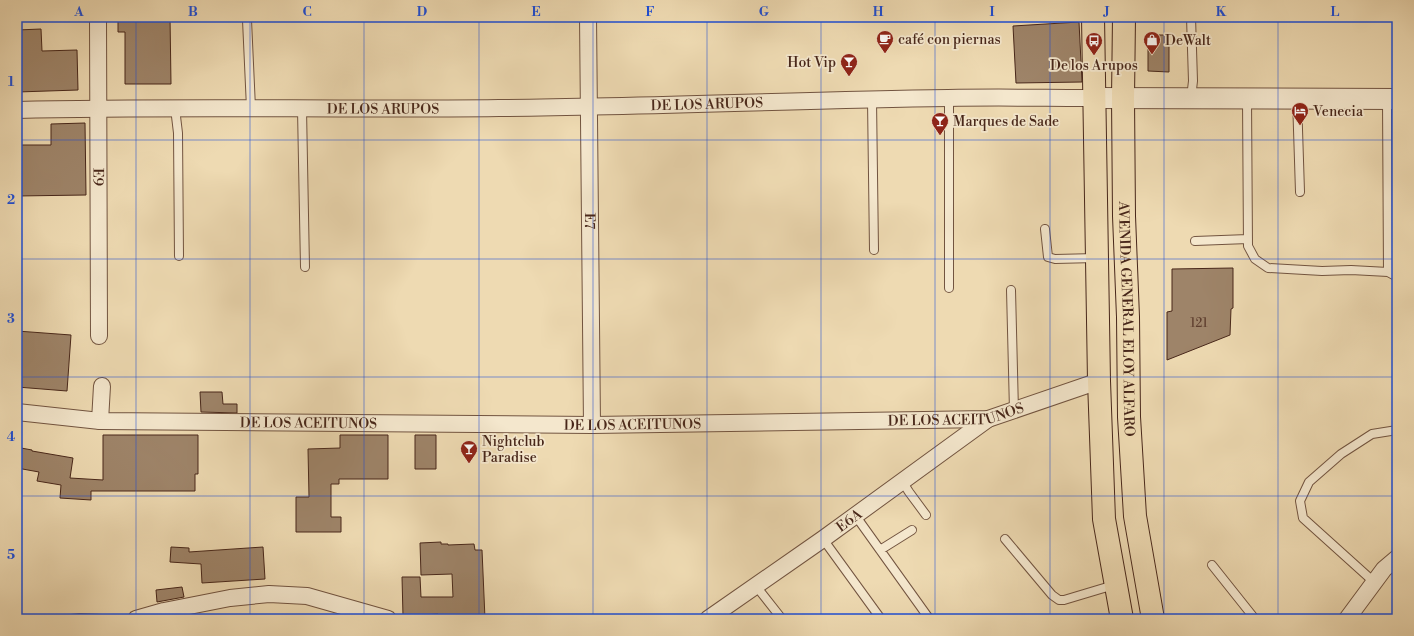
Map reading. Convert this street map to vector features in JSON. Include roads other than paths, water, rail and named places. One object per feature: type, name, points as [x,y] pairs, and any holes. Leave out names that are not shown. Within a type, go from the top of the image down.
[{"type":"main road","name":"AVENIDA GENERAL ELOY ALFARO","points":[[1093,17],[1099,381],[1104,519],[1122,619]]},
{"type":"main road","name":"AVENIDA GENERAL ELOY ALFARO","points":[[1124,17],[1124,216],[1128,317],[1129,417],[1135,516],[1153,619]]},
{"type":"street","name":"E9","points":[[98,17],[100,336]]},
{"type":"street","name":"E7","points":[[588,17],[592,425]]},
{"type":"street","name":"DE LOS ARUPOS","points":[[17,110],[99,108],[380,110],[589,107],[949,98],[1297,97],[1392,99]]},
{"type":"street","name":"DE LOS ACEITUNOS","points":[[17,412],[100,421],[592,425],[988,419],[1099,381]]},
{"type":"street","points":[[100,421],[102,386]]},
{"type":"street","name":"E6A","points":[[708,619],[823,539],[855,514],[988,419]]},
{"type":"street","points":[[1347,619],[1384,569],[1397,558]]},
{"type":"street","points":[[136,619],[164,611],[230,598],[269,594],[307,596],[388,619]]},
{"type":"lane","points":[[1191,17],[1193,81],[1191,98]]},
{"type":"lane","points":[[247,20],[251,108]]},
{"type":"lane","points":[[1297,97],[1300,192]]},
{"type":"lane","points":[[949,98],[949,288]]},
{"type":"lane","points":[[1247,98],[1248,246],[1254,259],[1268,268],[1388,272],[1397,277]]},
{"type":"lane","points":[[1388,272],[1392,99]]},
{"type":"lane","points":[[872,100],[874,250]]},
{"type":"lane","points":[[175,108],[178,133],[180,256]]},
{"type":"lane","points":[[302,109],[305,267]]},
{"type":"lane","points":[[1045,229],[1048,257],[1055,259],[1097,258]]},
{"type":"lane","points":[[1195,241],[1248,239]]},
{"type":"lane","points":[[1011,290],[1014,411]]},
{"type":"lane","points":[[1374,582],[1303,518],[1300,501],[1309,482],[1341,454],[1372,434],[1397,430]]},
{"type":"lane","points":[[902,481],[908,492],[926,515]]},
{"type":"lane","points":[[855,514],[928,617]]},
{"type":"lane","points":[[880,550],[912,530]]},
{"type":"lane","points":[[1005,538],[1052,595],[1059,600],[1064,600],[1115,585]]},
{"type":"lane","points":[[823,539],[881,619]]},
{"type":"lane","points":[[1212,565],[1255,619]]},
{"type":"lane","points":[[756,586],[782,619]]},
{"type":"lane","points":[[71,619],[102,619]]},
{"type":"place","name":"café con piernas","points":[[885,54]]},
{"type":"place","name":"DeWalt","points":[[1152,55]]},
{"type":"place","name":"De los Arupos","points":[[1094,56]]},
{"type":"place","name":"Hot Vip","points":[[849,77]]},
{"type":"place","name":"Venecia","points":[[1300,126]]},
{"type":"place","name":"Marques de Sade","points":[[940,136]]},
{"type":"place","name":"Nightclub Paradise","points":[[469,464]]}]
